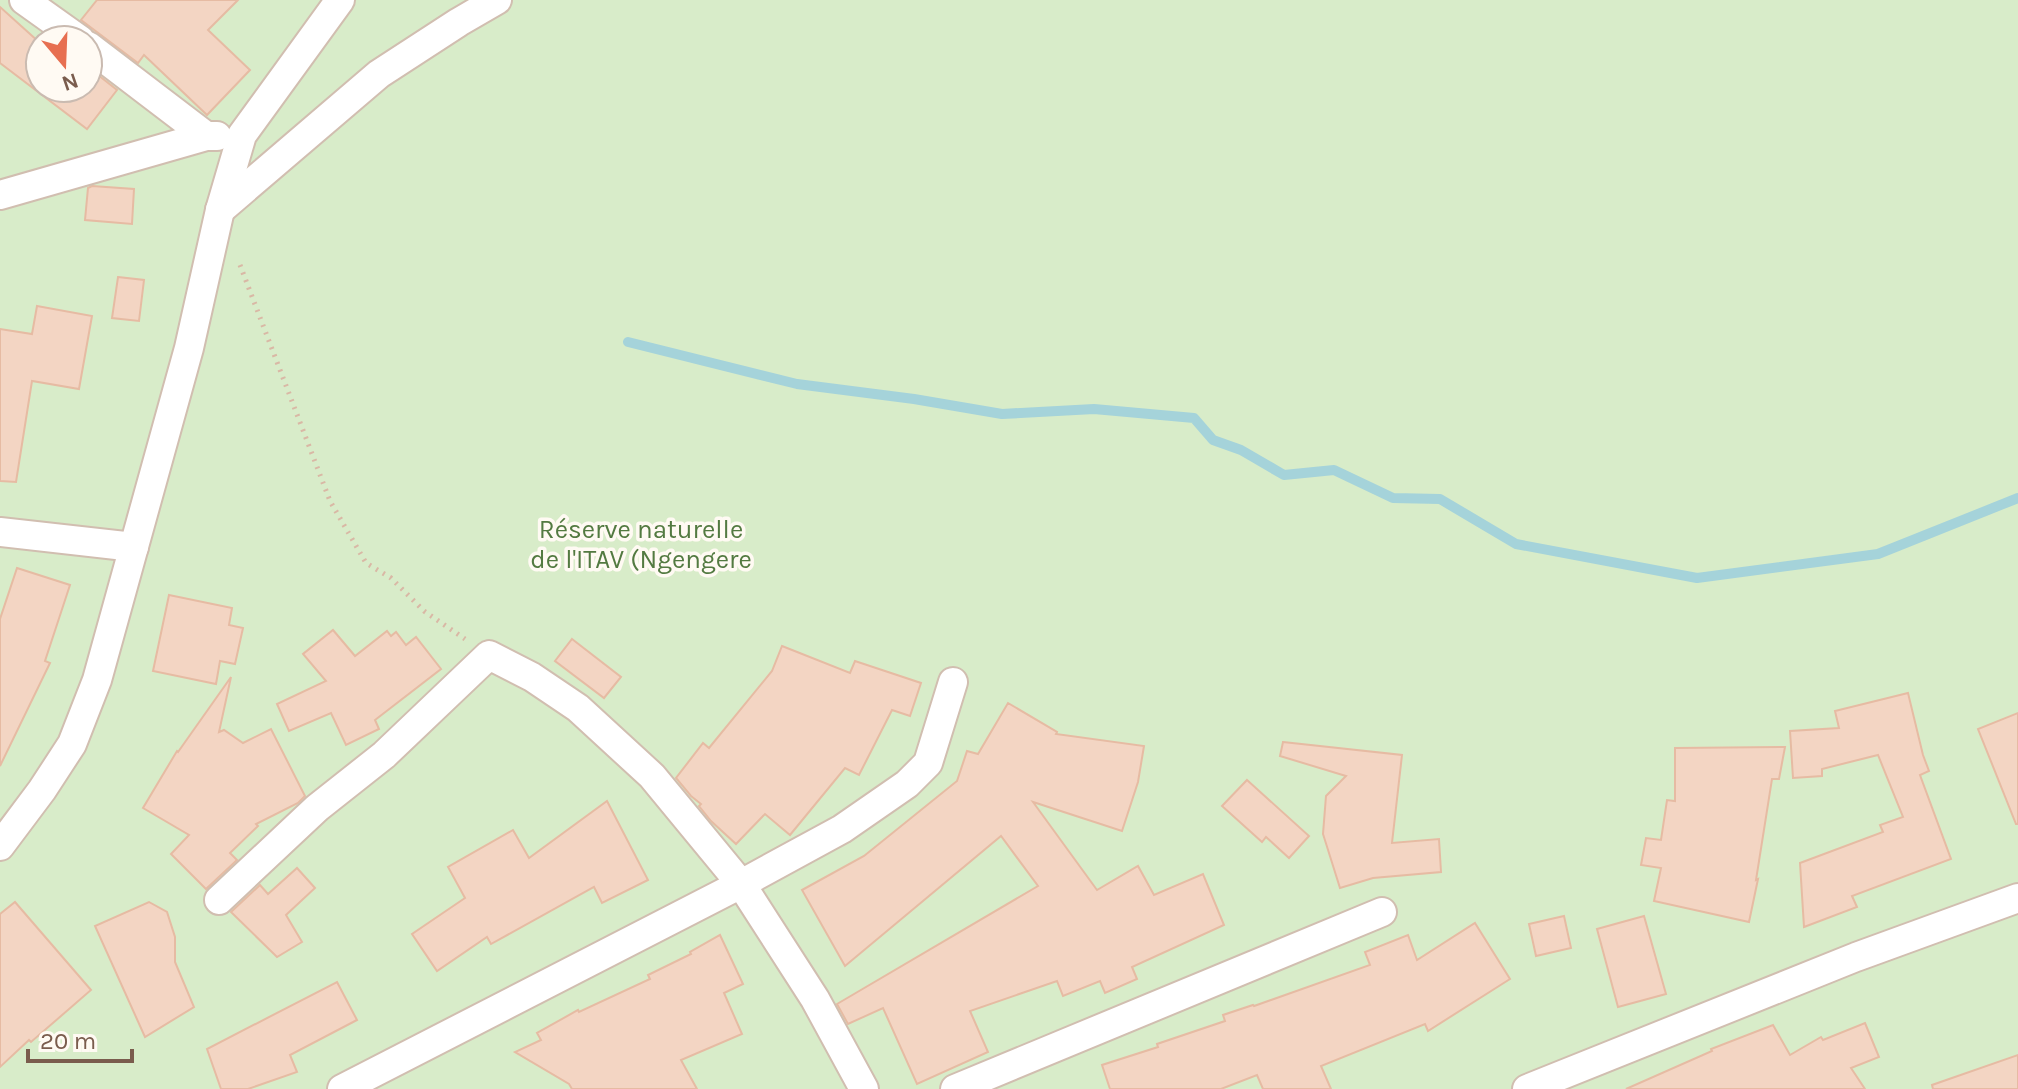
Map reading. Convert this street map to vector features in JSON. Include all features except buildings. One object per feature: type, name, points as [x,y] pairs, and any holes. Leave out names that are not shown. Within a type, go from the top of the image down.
[{"type":"street","points":[[24,0],[58,24]]},
{"type":"street","points":[[0,846],[72,744],[97,680],[189,348],[220,210],[242,135],[340,0]]},
{"type":"street","points":[[220,210],[379,74],[497,0]]},
{"type":"street","points":[[104,58],[206,136]]},
{"type":"street","points":[[0,195],[206,136],[242,135]]},
{"type":"street","points":[[0,532],[134,547]]},
{"type":"street","points":[[219,900],[317,808],[384,755],[489,655],[532,677],[578,708],[652,776],[741,884],[815,999],[864,1089]]},
{"type":"street","points":[[342,1089],[842,829],[907,784],[928,763],[953,682]]},
{"type":"street","points":[[1527,1089],[1856,957],[2018,898]]},
{"type":"street","points":[[955,1089],[1382,912]]},
{"type":"path","points":[[220,210],[330,501],[366,563],[391,578],[424,611],[489,655]]},
{"type":"green space","name":"Réserve naturelle de l'ITAV (Ngengere","points":[[0,0],[2018,0],[2018,1089],[0,1089]]},
{"type":"waterway","points":[[628,342],[797,384],[1002,414],[1094,409],[1194,418],[1213,440],[1241,450],[1284,475],[1334,470],[1393,498],[1440,499],[1516,544],[1697,578],[1878,554],[2018,498]]}]
